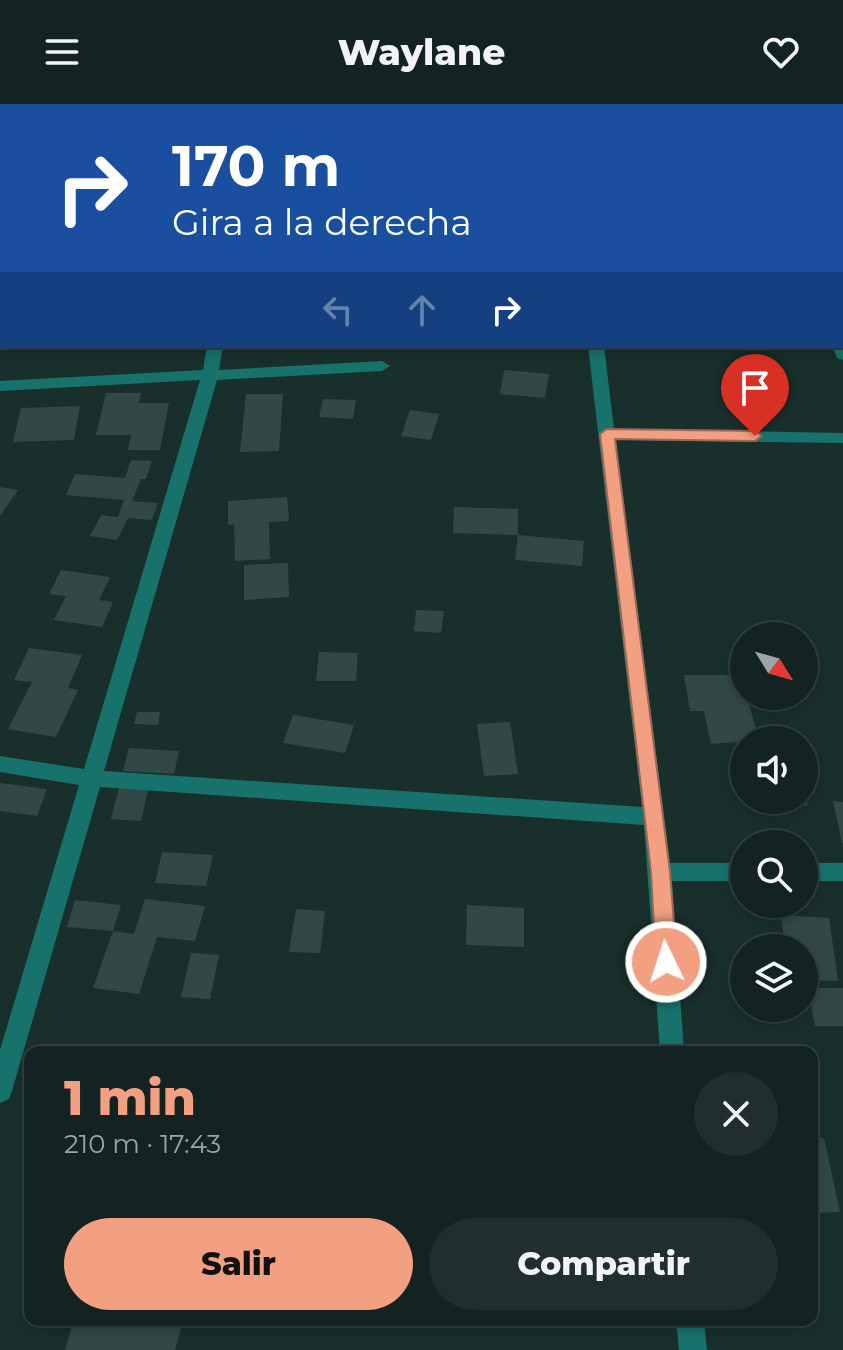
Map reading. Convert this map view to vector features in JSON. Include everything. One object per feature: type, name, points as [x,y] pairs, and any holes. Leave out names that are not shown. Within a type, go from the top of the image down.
[{"type":"street","points":[[0,1091],[210,375],[215,348]]},
{"type":"street","points":[[596,348],[660,872],[672,1046]]},
{"type":"street","points":[[0,386],[382,366]]},
{"type":"street","points":[[607,434],[843,438]]},
{"type":"street","points":[[0,764],[90,778],[654,817]]},
{"type":"street","points":[[660,872],[730,872]]},
{"type":"street","points":[[818,872],[843,872]]},
{"type":"building","points":[[504,370],[549,374],[545,398],[500,394]]},
{"type":"building","points":[[106,393],[141,393],[139,403],[169,403],[160,450],[128,450],[131,435],[96,435]]},
{"type":"building","points":[[246,394],[283,394],[279,451],[240,452]]},
{"type":"building","points":[[323,399],[356,400],[353,419],[319,417]]},
{"type":"building","points":[[80,406],[74,440],[13,442],[21,408]]},
{"type":"building","points":[[410,410],[439,414],[431,440],[401,436]]},
{"type":"building","points":[[131,460],[152,461],[146,479],[141,479],[132,501],[158,503],[152,520],[128,518],[117,540],[90,536],[101,515],[118,517],[124,500],[66,495],[75,474],[125,478]]},
{"type":"building","points":[[0,487],[18,490],[0,516]]},
{"type":"building","points":[[287,497],[289,521],[269,522],[270,559],[235,561],[234,524],[228,525],[228,501]]},
{"type":"building","points":[[454,507],[518,509],[518,535],[453,533]]},
{"type":"building","points":[[518,535],[584,541],[582,566],[515,560]]},
{"type":"building","points":[[288,563],[289,597],[244,600],[244,565]]},
{"type":"building","points":[[61,570],[110,577],[99,600],[113,602],[102,627],[54,620],[66,596],[49,594]]},
{"type":"building","points":[[416,610],[444,611],[441,633],[414,631]]},
{"type":"building","points":[[29,648],[82,655],[68,688],[78,690],[56,737],[8,729],[32,682],[14,680]]},
{"type":"building","points":[[319,652],[358,653],[356,681],[316,681]]},
{"type":"building","points":[[684,675],[730,675],[730,710],[751,710],[755,726],[730,726],[730,742],[711,744],[704,711],[690,711]]},
{"type":"building","points":[[137,712],[160,712],[158,725],[134,724]]},
{"type":"building","points":[[293,715],[354,725],[345,753],[283,743]]},
{"type":"building","points":[[510,722],[518,774],[484,776],[477,724]]},
{"type":"building","points":[[129,748],[179,751],[174,774],[123,771]]},
{"type":"building","points":[[0,783],[47,789],[37,816],[0,811]]},
{"type":"building","points":[[120,784],[149,786],[141,821],[111,819]]},
{"type":"building","points":[[833,801],[843,802],[843,843],[842,843]]},
{"type":"building","points":[[162,852],[213,855],[206,886],[155,883]]},
{"type":"building","points":[[145,899],[205,906],[195,941],[157,937],[139,994],[93,988],[113,931],[134,934]]},
{"type":"building","points":[[75,900],[121,905],[113,931],[67,927]]},
{"type":"building","points":[[467,905],[524,908],[524,947],[466,945]]},
{"type":"building","points":[[296,909],[325,911],[320,953],[289,952]]},
{"type":"building","points":[[781,918],[829,918],[838,981],[818,980],[818,934],[783,934]]},
{"type":"building","points":[[191,953],[219,955],[210,999],[181,997]]},
{"type":"building","points":[[818,988],[843,988],[843,1026],[815,1026],[814,1022],[818,1022]]},
{"type":"building","points":[[818,1138],[824,1138],[840,1212],[818,1213]]},
{"type":"building","points":[[72,1326],[182,1326],[175,1350],[65,1350]]},
{"type":"route","points":[[666,962],[660,872],[607,434],[755,436]]}]
